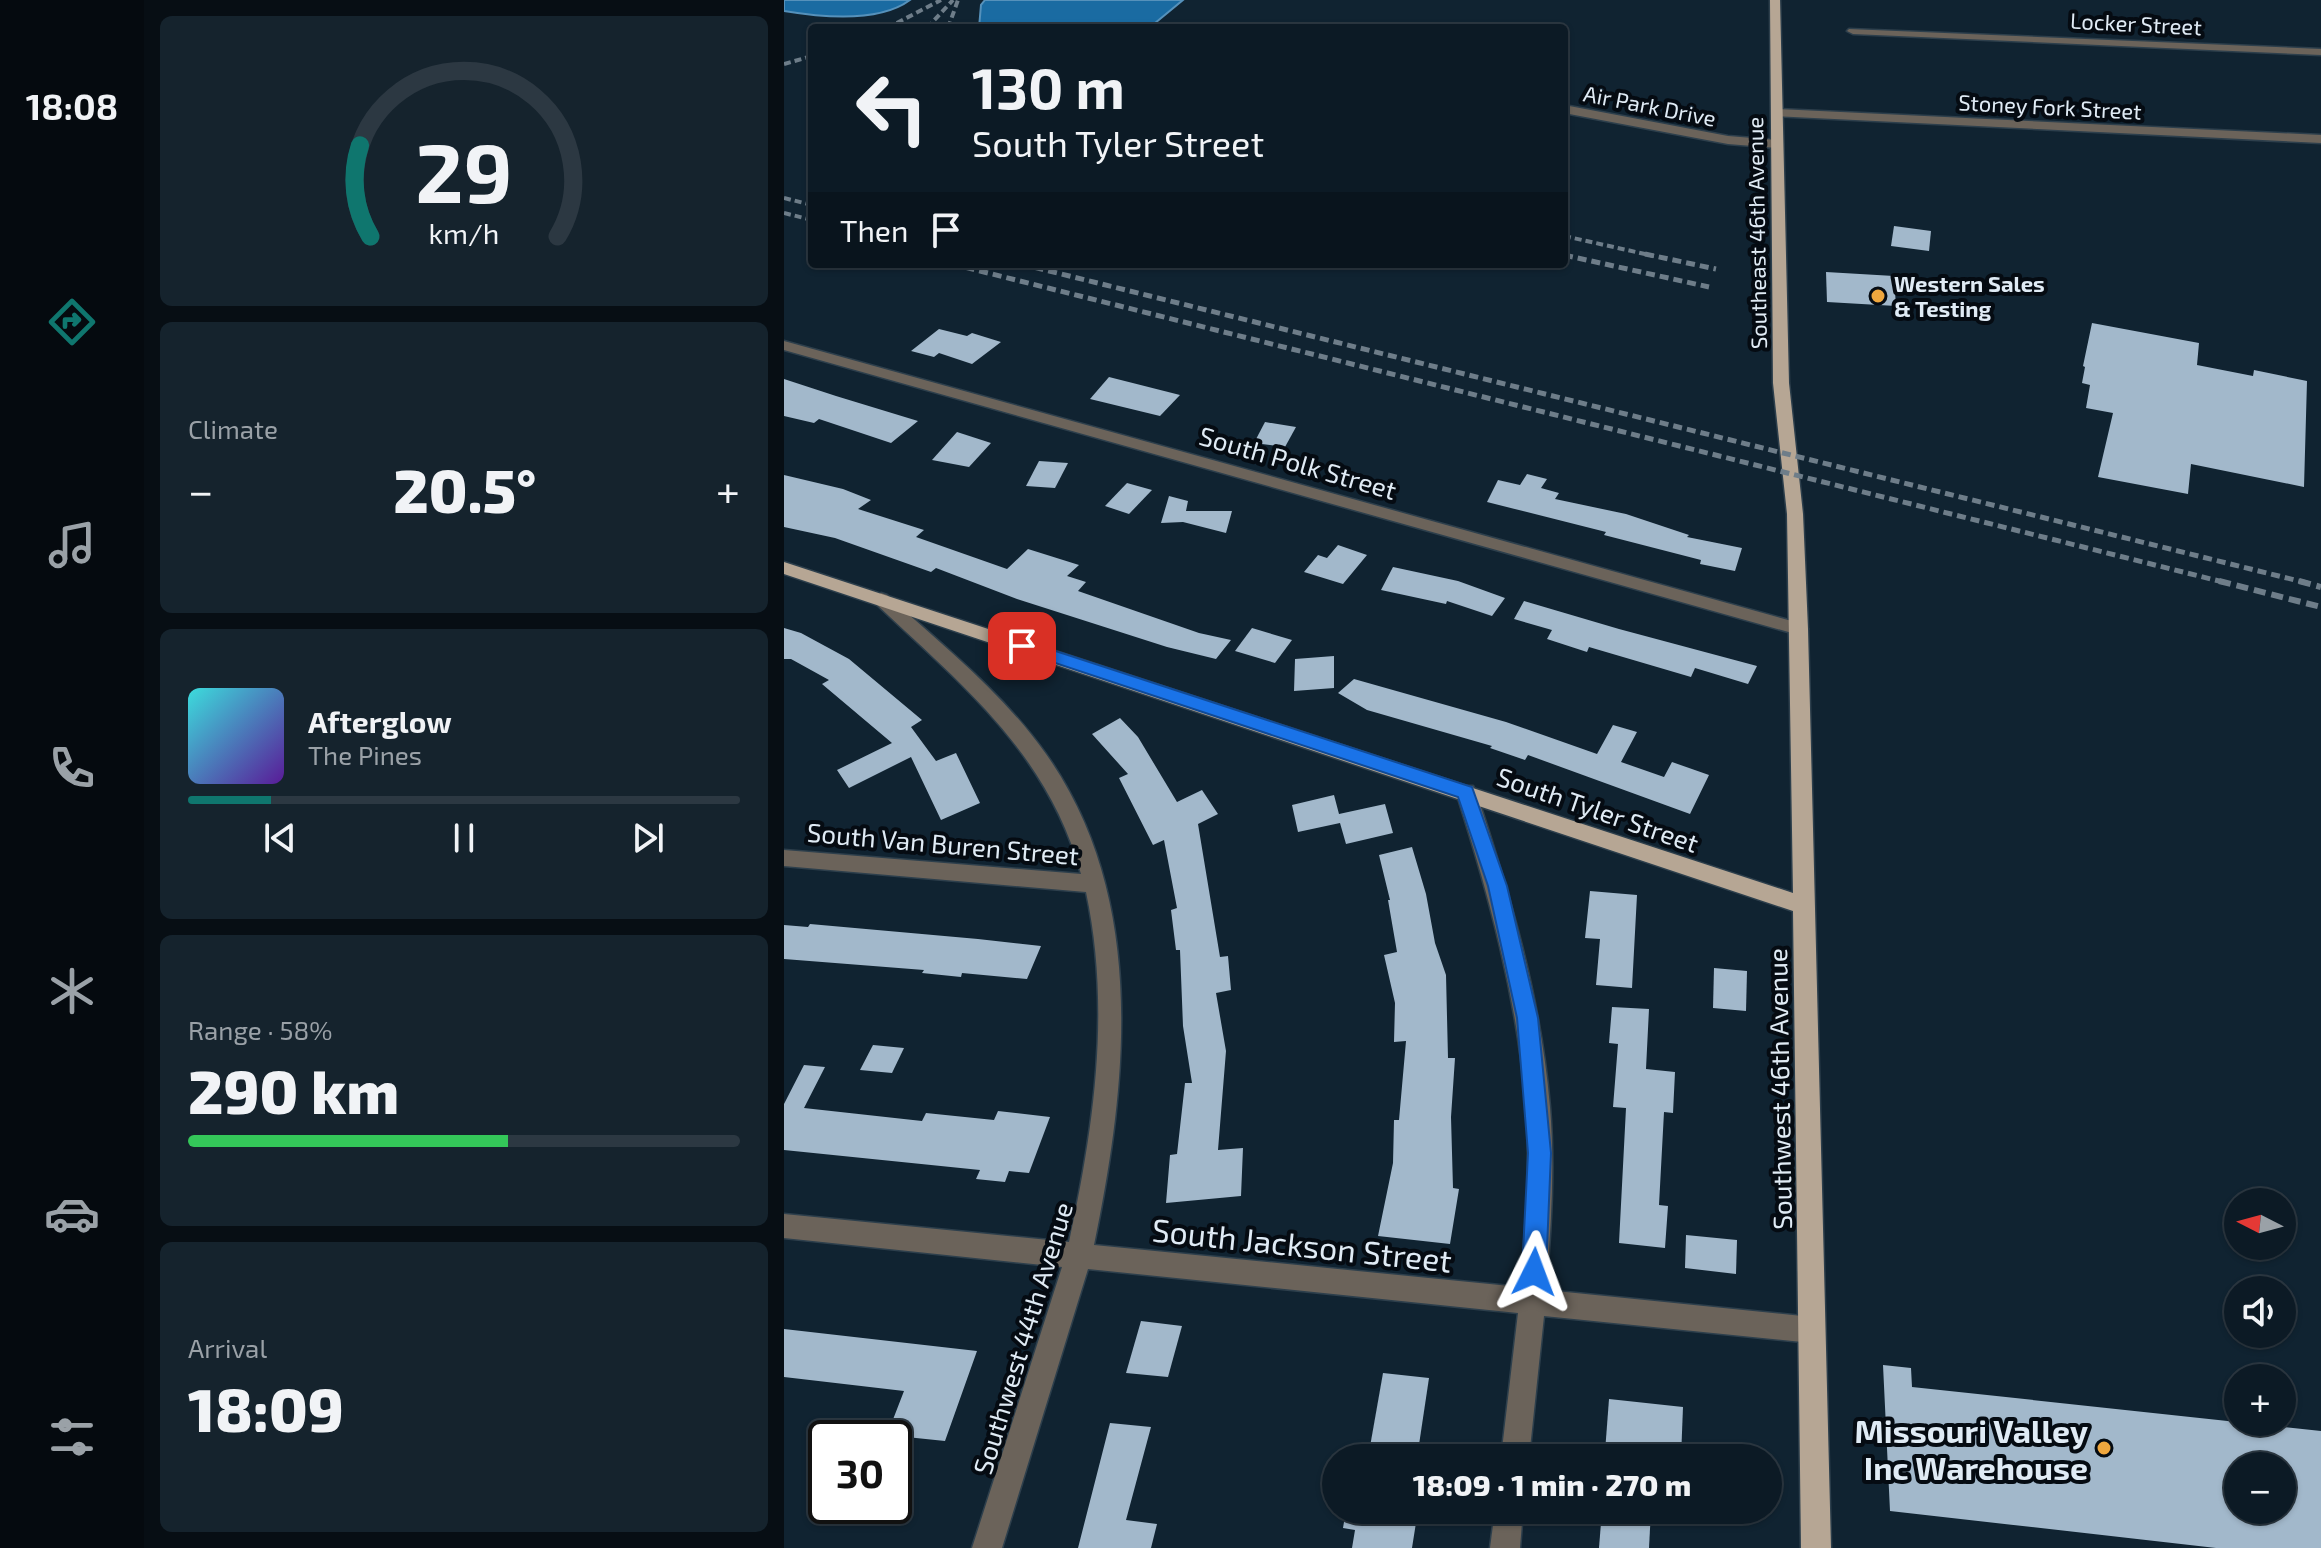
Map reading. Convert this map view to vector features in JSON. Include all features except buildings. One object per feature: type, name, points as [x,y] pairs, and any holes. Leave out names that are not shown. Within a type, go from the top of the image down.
[{"type":"main road","name":"Southeast 46th Avenue","points":[[1775,0],[1781,383],[1790,465],[1799,629]]},
{"type":"main road","name":"South Tyler Street","points":[[784,568],[1803,905]]},
{"type":"main road","name":"Southwest 46th Avenue","points":[[1799,629],[1816,1548]]},
{"type":"street","name":"Locker Street","points":[[1853,31],[2321,52]]},
{"type":"street","name":"Air Park Drive","points":[[1568,110],[1728,140],[1777,144]]},
{"type":"street","name":"Stoney Fork Street","points":[[1777,113],[2321,139]]},
{"type":"street","name":"South Polk Street","points":[[784,345],[1799,629]]},
{"type":"street","name":"Southwest 44th Avenue","points":[[881,599],[1005,716],[1039,759],[1067,806],[1097,884],[1110,972],[1113,1043],[1102,1156],[1080,1256],[987,1548]]},
{"type":"street","points":[[1466,792],[1497,886],[1528,1018],[1540,1153],[1532,1302],[1517,1444]]},
{"type":"street","name":"South Van Buren Street","points":[[784,858],[1097,884]]},
{"type":"street","name":"South Jackson Street","points":[[784,1226],[1812,1330]]},
{"type":"street","points":[[1505,1548],[1508,1524]]},
{"type":"water","points":[[784,0],[910,0],[882,12],[849,16],[784,11]]},
{"type":"water","points":[[985,0],[1183,0],[1154,24],[979,24],[981,5]]},
{"type":"railway","points":[[895,24],[941,0]]},
{"type":"railway","points":[[931,24],[953,0]]},
{"type":"railway","points":[[949,24],[958,0]]},
{"type":"railway","points":[[784,64],[808,57]]},
{"type":"railway","points":[[784,198],[808,204]]},
{"type":"railway","points":[[784,213],[808,219]]},
{"type":"railway","points":[[1568,237],[1645,254]]},
{"type":"railway","points":[[1645,254],[1716,269]]},
{"type":"railway","points":[[1645,254],[1654,256]]},
{"type":"railway","points":[[1568,256],[1709,287]]},
{"type":"railway","points":[[968,268],[2227,583]]},
{"type":"railway","points":[[1037,268],[2300,581]]},
{"type":"railway","points":[[2219,581],[2321,607]]},
{"type":"railway","points":[[2300,581],[2307,583]]},
{"type":"railway","points":[[2300,581],[2321,587]]},
{"type":"place","name":"Western Sales & Testing","points":[[1878,296]]},
{"type":"place","name":"Missouri Valley Inc Warehouse","points":[[2104,1448]]},
{"type":"route","points":[[1022,646],[1466,792],[1497,886],[1528,1018],[1540,1153],[1534,1272]]}]
